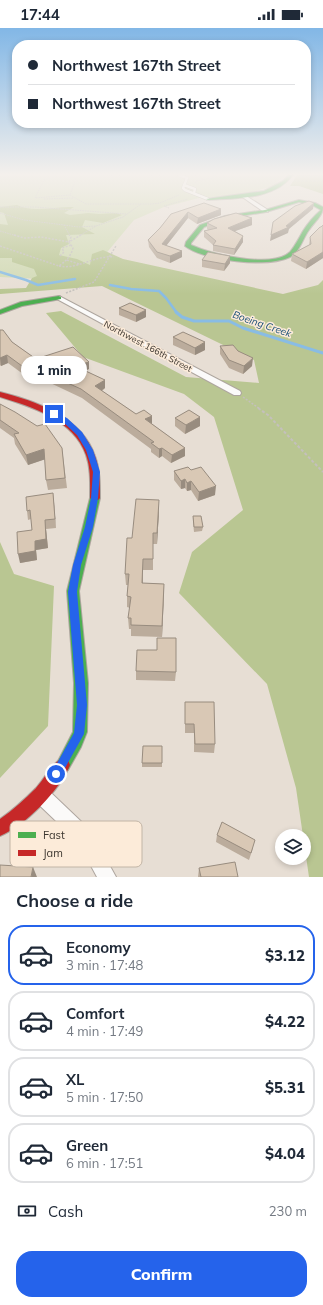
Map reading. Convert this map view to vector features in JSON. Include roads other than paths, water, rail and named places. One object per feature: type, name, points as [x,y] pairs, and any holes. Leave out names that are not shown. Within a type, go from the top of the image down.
[{"type":"street","points":[[241,215],[227,217],[202,226],[188,243],[188,246],[201,252],[223,256],[266,261],[284,258],[289,256],[308,227],[319,215]]},
{"type":"street","points":[[0,312],[11,306],[22,303],[59,298]]},
{"type":"street","name":"Northwest 166th Street","points":[[59,298],[237,393]]},
{"type":"street","points":[[0,394],[43,409],[65,420],[80,434],[89,450],[97,472],[95,498],[89,527],[77,565],[72,592],[82,705],[79,734],[63,763],[41,795],[0,828]]},
{"type":"street","points":[[41,795],[68,821]]},
{"type":"street","points":[[101,867],[107,877]]},
{"type":"waterway","name":"Boeing Creek","points":[[0,272],[38,285],[75,279]]},
{"type":"waterway","name":"Boeing Creek","points":[[110,285],[131,289],[159,291],[177,313]]},
{"type":"waterway","name":"Boeing Creek","points":[[177,313],[182,317],[194,321],[229,321],[243,328],[323,353]]}]
